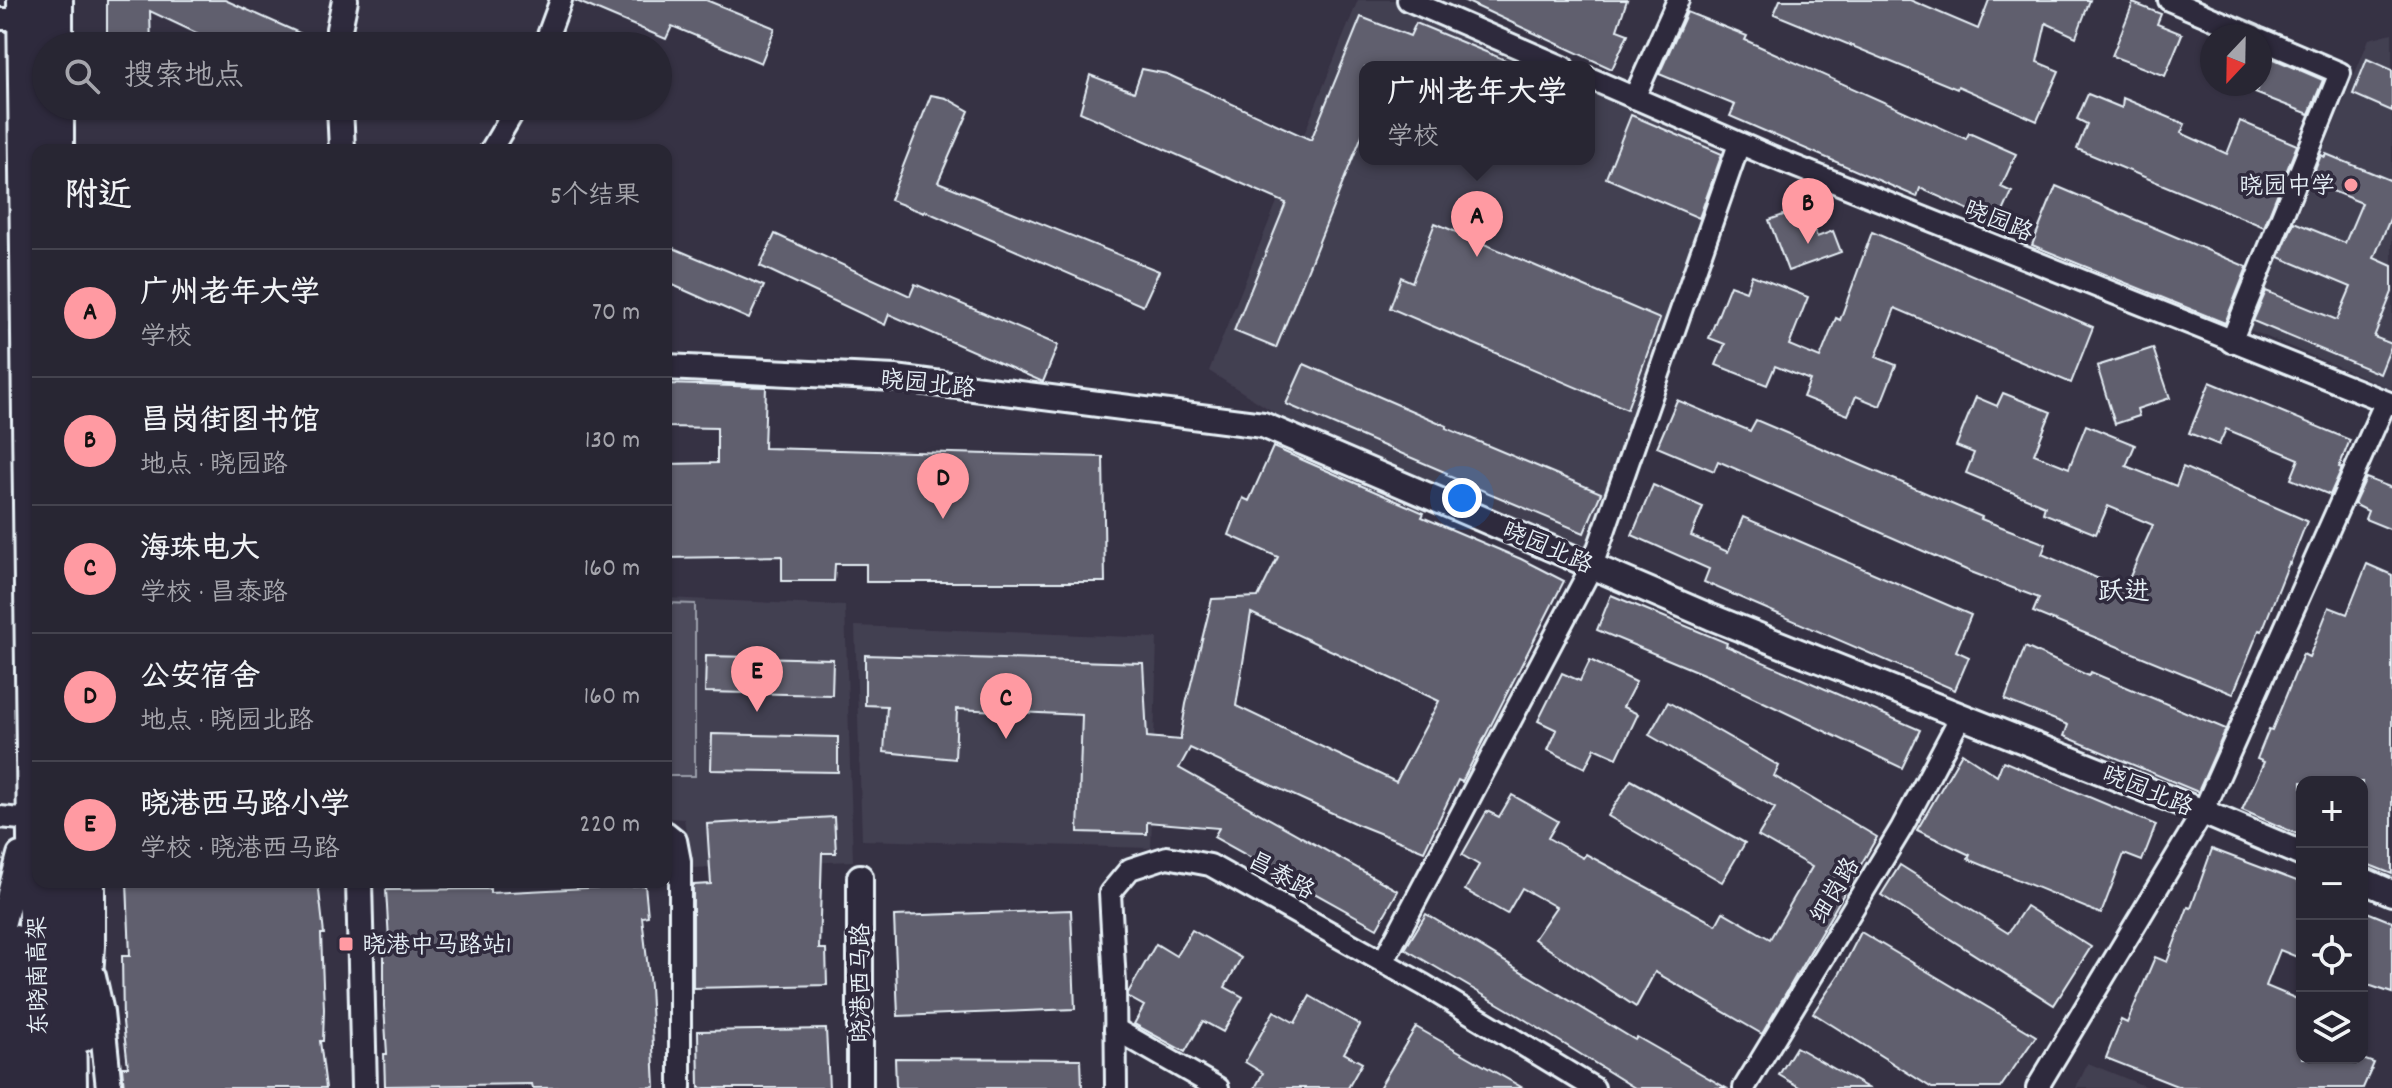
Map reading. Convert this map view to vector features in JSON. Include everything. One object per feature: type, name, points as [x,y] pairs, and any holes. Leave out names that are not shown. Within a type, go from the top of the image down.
[{"type":"highway","points":[[55,0],[55,32]]},
{"type":"highway","name":"东晓南高架","points":[[12,10],[32,839]]},
{"type":"highway","points":[[56,120],[56,144]]},
{"type":"highway","points":[[12,1088],[13,955],[20,855]]},
{"type":"highway","name":"东晓南高架","points":[[33,888],[38,1088]]},
{"type":"highway","name":"东晓南高架","points":[[66,888],[69,1088]]},
{"type":"highway","points":[[88,946],[91,1088]]},
{"type":"main road","points":[[68,32],[69,0]]},
{"type":"main road","points":[[12,10],[12,226],[22,698],[10,818],[20,855],[30,966],[31,1088]]},
{"type":"main road","points":[[66,144],[67,120]]},
{"type":"main road","points":[[78,1088],[88,946],[88,888]]},
{"type":"street","points":[[549,32],[561,0]]},
{"type":"street","points":[[1408,0],[1549,61]]},
{"type":"street","points":[[1634,98],[1678,0]]},
{"type":"street","points":[[2169,0],[2226,24]]},
{"type":"street","points":[[341,32],[344,5]]},
{"type":"street","points":[[2231,342],[2340,73],[2272,44]]},
{"type":"street","name":"晓园路","points":[[1595,81],[1739,144],[2388,404]]},
{"type":"street","points":[[341,120],[342,144]]},
{"type":"street","points":[[495,144],[509,120]]},
{"type":"street","points":[[1383,962],[1592,566],[1739,144]]},
{"type":"street","name":"晓园北路","points":[[672,367],[895,378],[1263,425],[1711,617],[2296,851]]},
{"type":"street","points":[[2037,1088],[2203,812],[2388,404]]},
{"type":"street","name":"细岗路","points":[[1744,1088],[1901,829],[1961,716]]},
{"type":"street","points":[[672,837],[676,840],[680,861],[680,1088]]},
{"type":"street","points":[[0,933],[20,855]]},
{"type":"street","name":"昌泰路","points":[[1116,1088],[1110,893],[1130,869],[1167,857],[1210,865],[1383,962],[1594,1088]]},
{"type":"street","name":"晓港西马路","points":[[860,877],[860,1088]]},
{"type":"street","points":[[2368,883],[2392,893]]},
{"type":"street","points":[[359,888],[364,1088]]},
{"type":"street","points":[[88,946],[101,1012],[109,1088]]},
{"type":"street","points":[[1115,1029],[1218,1088]]},
{"type":"shaded area","points":[[1358,0],[1408,0],[1549,61],[1359,61],[1359,165],[1595,165],[1595,81],[1739,144],[1592,566],[1280,416],[1209,371]]},
{"type":"shaded area","name":"晓园中学","points":[[2392,33],[2392,389],[2250,330],[2369,39]]},
{"type":"shaded area","points":[[672,598],[845,606],[853,861],[692,868],[684,819],[672,818]]},
{"type":"shaded area","points":[[672,603],[695,604],[695,776],[672,776]]},
{"type":"shaded area","points":[[855,626],[1157,638],[1151,848],[862,840]]},
{"type":"shaded area","points":[[2088,1063],[2149,1088],[2076,1088]]},
{"type":"building","points":[[107,0],[225,0],[297,32],[194,32],[150,11],[151,32],[107,32]]},
{"type":"building","points":[[574,0],[706,0],[775,28],[761,63],[672,26],[669,32],[649,32]]},
{"type":"building","points":[[1463,0],[1627,0],[1617,30],[1628,34],[1612,69]]},
{"type":"building","points":[[1780,0],[1910,0],[1978,29],[1989,0],[2090,0],[2076,37],[2046,23],[2037,62],[2059,71],[2037,121],[1958,86],[1957,89],[1774,14]]},
{"type":"building","points":[[2133,3],[2161,14],[2157,24],[2182,34],[2165,76],[2112,56]]},
{"type":"building","points":[[1687,12],[1747,36],[1745,40],[1966,139],[1969,133],[2016,154],[2001,187],[2012,192],[1998,223],[1920,188],[1917,197],[1730,116],[1735,105],[1659,74]]},
{"type":"building","points":[[1361,17],[1410,36],[1416,23],[1508,61],[1359,61],[1359,143],[1276,348],[1234,331],[1286,203],[1080,112],[1090,75],[1134,92],[1142,69],[1167,74],[1311,140]]},
{"type":"building","points":[[2272,58],[2323,80],[2309,114],[2263,96],[2272,96]]},
{"type":"building","points":[[2367,59],[2392,70],[2392,111],[2353,94]]},
{"type":"building","points":[[2088,94],[2122,108],[2123,98],[2185,124],[2181,133],[2227,154],[2240,121],[2297,145],[2264,227],[2077,149],[2087,124],[2077,119]]},
{"type":"building","points":[[931,95],[946,98],[969,111],[938,182],[1159,271],[1143,306],[925,211],[890,200]]},
{"type":"building","points":[[1631,115],[1722,154],[1699,218],[1606,178]]},
{"type":"building","points":[[2326,154],[2392,181],[2392,214],[2374,258],[2392,266],[2392,292],[2374,337],[2392,344],[2380,374],[2253,321],[2266,291],[2337,320],[2351,287],[2279,257],[2294,222],[2345,243],[2362,203],[2310,182],[2321,155],[2325,157]]},
{"type":"building","points":[[2056,186],[2247,267],[2225,323],[2032,245]]},
{"type":"building","points":[[1806,207],[1817,237],[1833,231],[1841,252],[1788,271],[1769,220]]},
{"type":"building","points":[[1435,223],[1660,319],[1627,409],[1390,308],[1401,277],[1412,282]]},
{"type":"building","points":[[1872,232],[2093,327],[2071,383],[1895,308],[1876,357],[1896,365],[1880,406],[1856,396],[1848,415],[1803,397],[1810,380],[1775,366],[1767,385],[1716,365],[1725,344],[1709,338],[1730,285],[1746,291],[1752,275],[1808,297],[1789,345],[1820,358],[1836,318],[1840,320]]},
{"type":"building","points":[[775,234],[910,296],[915,284],[1058,345],[1043,382],[889,314],[885,325],[760,266]]},
{"type":"building","points":[[672,248],[764,286],[749,319],[672,285]]},
{"type":"building","points":[[2153,348],[2170,398],[2137,409],[2139,416],[2115,424],[2097,366]]},
{"type":"building","points":[[1304,364],[1601,493],[1584,533],[1286,404]]},
{"type":"building","points":[[2210,382],[2350,440],[2330,495],[2291,479],[2299,459],[2226,429],[2219,445],[2189,433]]},
{"type":"building","points":[[672,384],[766,387],[764,448],[1103,457],[1105,582],[866,582],[866,564],[835,564],[834,581],[782,581],[782,556],[672,558],[672,464],[717,463],[717,428],[672,427]]},
{"type":"building","points":[[2003,393],[2051,412],[2034,454],[2069,468],[2086,425],[2135,445],[2126,466],[2176,486],[2183,467],[2307,521],[2233,694],[2033,612],[2039,598],[1971,572],[1718,461],[1714,471],[1657,447],[1677,400],[1750,431],[1756,420],[1981,519],[2046,544],[2042,554],[2124,590],[2153,525],[2108,506],[2096,534],[2043,513],[2045,506],[1966,473],[1974,453],[1956,446],[1976,397],[1997,406]]},
{"type":"building","points":[[1273,447],[1424,513],[1422,517],[1564,581],[1462,782],[1458,780],[1424,851],[1354,823],[1190,748],[1179,768],[1398,891],[1377,928],[1214,837],[1219,828],[1147,822],[1147,834],[1078,832],[1082,715],[957,709],[955,759],[884,752],[887,706],[865,705],[865,655],[1143,663],[1147,737],[1180,740],[1212,599],[1258,597],[1278,557],[1229,535],[1243,498],[1249,501]],"holes":[[[1251,613],[1439,701],[1396,782],[1236,706]]]},
{"type":"building","points":[[2366,478],[2392,488],[2392,530],[2365,519],[2368,511],[2354,504]]},
{"type":"building","points":[[1653,485],[1703,507],[1691,536],[1728,552],[1743,517],[1971,615],[1956,651],[1969,657],[1955,690],[1704,582],[1709,569],[1632,535]]},
{"type":"building","points":[[2367,564],[2392,575],[2392,874],[2368,864],[2368,776],[2296,776],[2296,833],[2242,810],[2264,762],[2257,759],[2303,654],[2309,657],[2329,607],[2347,614]]},
{"type":"building","points":[[1611,595],[1727,643],[1726,646],[1920,730],[1902,768],[1713,678],[1597,630]]},
{"type":"building","points":[[2025,647],[2089,676],[2091,672],[2226,729],[2198,792],[2064,736],[2068,725],[2005,700]]},
{"type":"building","points":[[706,656],[833,659],[832,695],[705,692]]},
{"type":"building","points":[[1590,660],[1636,682],[1623,707],[1638,714],[1617,758],[1595,748],[1585,768],[1548,750],[1557,730],[1538,721],[1562,673],[1580,681]]},
{"type":"building","points":[[1668,702],[1779,766],[1774,776],[1877,837],[1762,1034],[1655,972],[1636,1007],[1534,939],[1556,907],[1522,888],[1507,914],[1465,890],[1479,865],[1462,855],[1487,811],[1499,817],[1512,795],[1558,821],[1548,838],[1583,858],[1586,854],[1716,925],[1723,912],[1770,939],[1812,867],[1758,836],[1775,808],[1649,735]]},
{"type":"building","points":[[712,734],[838,737],[838,772],[711,770]]},
{"type":"building","points":[[1962,753],[1997,776],[2003,761],[2156,825],[2142,861],[2124,854],[2101,914],[1968,859],[1970,855],[1917,830]]},
{"type":"building","points":[[1631,780],[1745,843],[1722,882],[1608,816]]},
{"type":"building","points":[[834,817],[836,853],[822,853],[819,949],[826,949],[827,985],[693,988],[693,885],[711,884],[707,824]]},
{"type":"building","points":[[2212,849],[2296,881],[2296,957],[2280,950],[2266,986],[2296,998],[2296,1064],[2374,1063],[2363,1088],[2182,1088],[2106,1058],[2121,1020],[2127,1023],[2155,957],[2167,962],[2188,907],[2191,908]]},
{"type":"building","points":[[1900,865],[2008,933],[2026,906],[2091,947],[2054,1005],[1881,895]]},
{"type":"building","points":[[127,888],[319,888],[324,934],[321,934],[323,1041],[320,1041],[326,1088],[124,1088],[122,1067],[128,1067],[123,1022],[122,956],[130,956]]},
{"type":"building","points":[[645,888],[648,916],[642,917],[650,986],[655,1087],[533,1088],[532,1084],[385,1086],[384,940],[389,940],[386,890],[490,889],[490,893]]},
{"type":"building","points":[[1071,910],[1075,1009],[898,1016],[894,916]]},
{"type":"building","points":[[2368,912],[2392,922],[2392,993],[2368,985]]},
{"type":"building","points":[[1426,914],[1635,1040],[1637,1037],[1726,1088],[1635,1088],[1405,949]]},
{"type":"building","points":[[1192,930],[1241,958],[1225,987],[1243,997],[1223,1032],[1203,1021],[1185,1052],[1134,1024],[1144,1006],[1128,997],[1128,993],[1156,944],[1176,956]]},
{"type":"building","points":[[1861,932],[2036,1036],[2000,1088],[1932,1088],[1813,1013],[1840,973]]},
{"type":"building","points":[[1310,996],[1360,1025],[1344,1053],[1362,1063],[1348,1088],[1255,1088],[1263,1073],[1245,1062],[1274,1011],[1295,1023]]},
{"type":"building","points":[[1416,1027],[1523,1088],[1379,1088]]},
{"type":"building","points":[[826,1029],[829,1088],[699,1088],[698,1031]]},
{"type":"building","points":[[1796,1047],[1868,1088],[1801,1088],[1779,1075]]},
{"type":"building","points":[[895,1058],[1081,1059],[1082,1088],[896,1088]]},
{"type":"place","name":"晓园中学","points":[[2351,185]]},
{"type":"place","name":"昌岗街图书馆","points":[[1808,244]]},
{"type":"place","name":"广州老年大学","points":[[1477,257]]},
{"type":"place","name":"公安宿舍","points":[[943,519]]},
{"type":"place","name":"晓港西马路小学","points":[[757,712]]},
{"type":"place","name":"海珠电大","points":[[1006,739]]},
{"type":"place","name":"晓港中马路站1","points":[[346,944]]},
{"type":"district","name":"跃进","points":[[2124,590]]}]
